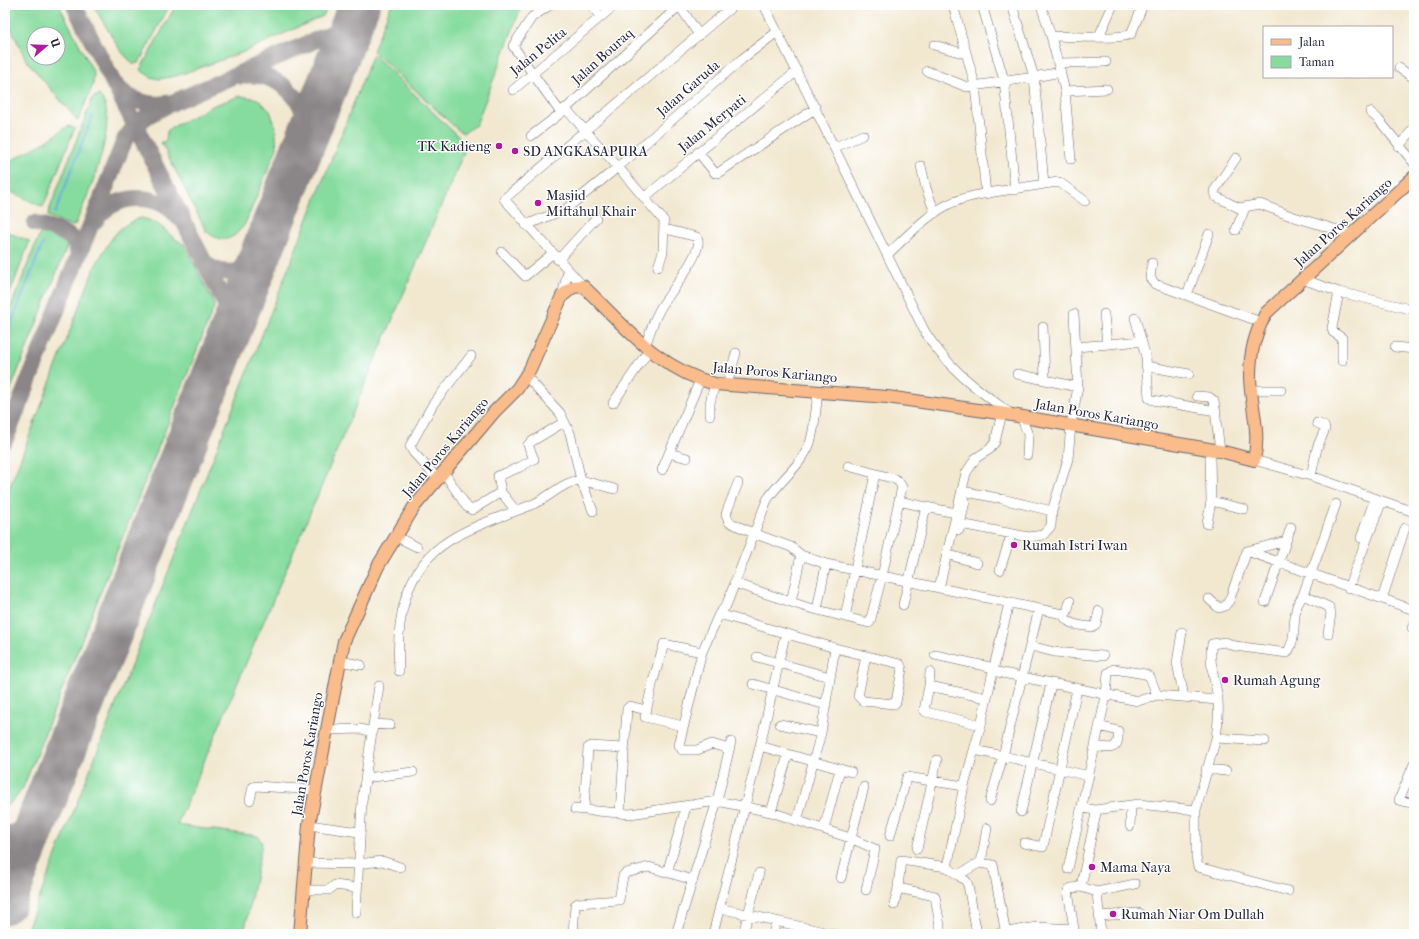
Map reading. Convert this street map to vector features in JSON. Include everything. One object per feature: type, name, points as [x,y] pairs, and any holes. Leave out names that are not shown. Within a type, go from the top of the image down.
[{"type":"main road","name":"Jalan Poros Kariango","points":[[583,286],[646,348],[700,380],[715,384],[887,397],[1071,425],[1220,451],[1254,460],[1257,448],[1257,434],[1252,390],[1251,356],[1261,322],[1274,305],[1414,177]]},
{"type":"main road","points":[[562,296],[573,287],[583,286]]},
{"type":"main road","name":"Jalan Poros Kariango","points":[[300,934],[309,825],[344,640],[378,566],[395,536],[414,507],[440,474],[517,389],[526,376],[562,296]]},
{"type":"street","points":[[550,5],[532,17],[513,44],[514,48],[532,73],[563,110],[587,131],[664,220],[665,229],[662,259],[658,267]]},
{"type":"street","points":[[592,5],[600,17]]},
{"type":"street","name":"Jalan Pelita","points":[[513,90],[615,5]]},
{"type":"street","points":[[680,5],[698,35]]},
{"type":"street","name":"Jalan Bouraq","points":[[531,136],[563,110],[680,5]]},
{"type":"street","points":[[583,286],[504,200],[734,5]]},
{"type":"street","points":[[764,5],[888,254],[925,332],[947,363],[965,380],[1012,415],[1028,435],[1026,455]]},
{"type":"street","points":[[953,5],[975,85],[986,194]]},
{"type":"street","points":[[982,5],[1004,80],[1015,190]]},
{"type":"street","points":[[1012,5],[1034,77],[1044,184]]},
{"type":"street","points":[[1042,5],[1060,67],[1071,159]]},
{"type":"street","points":[[1099,36],[1113,5]]},
{"type":"street","points":[[1051,36],[1126,36],[1130,34],[1142,5]]},
{"type":"street","name":"Jalan Garuda","points":[[526,225],[566,209],[618,167],[742,59],[777,32]]},
{"type":"street","points":[[934,45],[966,54]]},
{"type":"street","points":[[927,71],[967,87],[1004,80],[1034,77],[1060,67],[1106,62]]},
{"type":"street","points":[[1399,68],[1414,78]]},
{"type":"street","name":"Jalan Merpati","points":[[645,197],[797,71]]},
{"type":"street","points":[[1064,91],[1107,89]]},
{"type":"street","points":[[698,152],[715,173],[718,173],[816,108]]},
{"type":"street","points":[[1370,112],[1378,119],[1414,164]]},
{"type":"street","points":[[1399,146],[1414,128]]},
{"type":"street","points":[[835,147],[863,135]]},
{"type":"street","points":[[1236,158],[1214,194],[1218,199],[1234,207],[1245,208],[1250,205],[1260,204],[1291,216],[1351,234]]},
{"type":"street","points":[[921,166],[926,188],[935,213]]},
{"type":"street","points":[[888,254],[935,213],[949,205],[986,194],[1059,182],[1085,201]]},
{"type":"street","points":[[1236,230],[1245,208]]},
{"type":"street","points":[[502,252],[525,276],[555,257],[596,218]]},
{"type":"street","points":[[613,403],[646,348],[659,310],[691,264],[699,241],[697,237],[665,229]]},
{"type":"street","points":[[1187,295],[1209,234]]},
{"type":"street","points":[[1152,263],[1150,278],[1151,282],[1261,322]]},
{"type":"street","points":[[562,296],[568,271]]},
{"type":"street","points":[[1302,279],[1338,292],[1414,310]]},
{"type":"street","points":[[1338,292],[1332,328],[1333,332],[1342,338],[1342,362]]},
{"type":"street","points":[[960,524],[1011,535],[1029,537],[1044,534],[1051,526],[1052,510],[1068,459],[1071,425],[1078,387],[1074,314]]},
{"type":"street","points":[[1104,314],[1107,344]]},
{"type":"street","points":[[1135,318],[1144,350],[1149,398],[1153,400],[1216,411]]},
{"type":"street","points":[[1043,327],[1045,379]]},
{"type":"street","points":[[1077,347],[1141,341]]},
{"type":"street","points":[[1395,346],[1414,349]]},
{"type":"street","points":[[727,385],[736,353]]},
{"type":"street","points":[[471,356],[433,404],[410,446],[413,452],[440,474],[467,507],[472,510],[501,492]]},
{"type":"street","points":[[1146,366],[1189,374]]},
{"type":"street","points":[[1017,374],[1078,387]]},
{"type":"street","points":[[526,376],[556,408],[570,433],[581,480],[593,511]]},
{"type":"street","points":[[662,470],[700,380]]},
{"type":"street","points":[[710,415],[710,403],[715,384]]},
{"type":"street","points":[[1252,390],[1281,390]]},
{"type":"street","points":[[676,934],[717,801],[730,745],[712,744],[697,750],[682,750],[679,745],[702,652],[715,620],[726,606],[753,533],[770,496],[776,486],[800,461],[810,444],[818,391]]},
{"type":"street","points":[[1197,396],[1212,398],[1216,411],[1220,451],[1212,454],[1210,458],[1210,501],[1207,524]]},
{"type":"street","points":[[943,589],[956,513],[966,473],[976,458],[990,449],[996,442],[1012,415]]},
{"type":"street","points":[[516,511],[501,492],[498,476],[534,460],[528,446],[531,442],[564,422]]},
{"type":"street","points":[[1311,476],[1317,448],[1325,429],[1324,426],[1317,423]]},
{"type":"street","points":[[669,453],[687,458]]},
{"type":"street","points":[[1254,460],[1311,476],[1414,512]]},
{"type":"street","points":[[734,583],[817,610],[870,622],[902,486],[900,482],[848,466]]},
{"type":"street","points":[[943,589],[953,556],[967,492],[970,466]]},
{"type":"street","points":[[845,616],[875,474]]},
{"type":"street","points":[[399,671],[397,640],[404,602],[414,578],[422,564],[433,552],[450,540],[542,501],[569,483],[581,480],[614,489]]},
{"type":"street","points":[[738,483],[726,511],[727,519],[753,533],[791,547],[801,555],[826,564],[1063,614],[1068,622],[1092,627],[1098,621],[1099,611]]},
{"type":"street","points":[[967,492],[1052,510]]},
{"type":"street","points":[[1346,587],[1378,499]]},
{"type":"street","points":[[899,501],[956,513]]},
{"type":"street","points":[[1210,501],[1244,509]]},
{"type":"street","points":[[1288,891],[1198,867],[1196,856],[1196,810],[1206,769],[1216,738],[1219,718],[1218,700],[1212,665],[1212,644],[1225,642],[1235,646],[1287,653],[1292,645],[1296,607],[1303,595],[1336,504]]},
{"type":"street","points":[[904,605],[926,507]]},
{"type":"street","points":[[1265,602],[1291,527]]},
{"type":"street","points":[[1382,599],[1405,528]]},
{"type":"street","points":[[1000,570],[1011,535]]},
{"type":"street","points":[[395,536],[417,547]]},
{"type":"street","points":[[1247,551],[1286,541]]},
{"type":"street","points":[[1247,551],[1414,610]]},
{"type":"street","points":[[1209,599],[1219,608],[1225,606],[1229,602],[1247,551]]},
{"type":"street","points":[[791,602],[801,555]]},
{"type":"street","points":[[953,556],[977,563]]},
{"type":"street","points":[[817,610],[826,564]]},
{"type":"street","points":[[1303,595],[1330,607],[1328,634]]},
{"type":"street","points":[[1063,614],[1067,612],[1070,601]]},
{"type":"street","points":[[947,867],[964,786],[981,725],[1010,603]]},
{"type":"street","points":[[990,801],[1003,756],[1039,609]]},
{"type":"street","points":[[719,614],[785,635],[901,664],[897,696],[894,704],[863,702],[860,700],[858,696],[866,656]]},
{"type":"street","points":[[1182,632],[1177,663],[1184,698]]},
{"type":"street","points":[[713,934],[760,746],[785,635]]},
{"type":"street","points":[[683,726],[646,718],[646,710],[664,644],[702,652]]},
{"type":"street","points":[[1031,646],[1054,652],[1103,656]]},
{"type":"street","points":[[797,821],[821,733],[835,648]]},
{"type":"street","points":[[935,655],[1050,684],[1106,696],[1138,701],[1143,701],[1157,694],[1184,698],[1218,700]]},
{"type":"street","points":[[757,657],[830,677]]},
{"type":"street","points":[[340,661],[361,665]]},
{"type":"street","points":[[1068,869],[1083,808],[1106,696],[1108,673],[1114,669],[1145,674],[1150,677],[1157,694]]},
{"type":"street","points":[[930,672],[924,710],[926,712],[981,725]]},
{"type":"street","points":[[753,684],[826,705]]},
{"type":"street","points":[[1021,812],[1050,684]]},
{"type":"street","points":[[356,913],[359,832],[365,778],[379,686]]},
{"type":"street","points":[[929,686],[987,698]]},
{"type":"street","points":[[1024,843],[1043,847],[1077,689]]},
{"type":"street","points":[[620,813],[623,748],[627,708],[630,706],[646,710]]},
{"type":"street","points":[[780,724],[821,733]]},
{"type":"street","points":[[327,730],[361,729],[390,725]]},
{"type":"street","points":[[1095,746],[1110,750],[1117,743],[1118,731],[1099,726]]},
{"type":"street","points":[[1216,738],[1265,741]]},
{"type":"street","points":[[623,748],[591,746],[588,748],[579,809],[630,814],[686,807],[717,801],[771,812],[850,838],[875,849],[866,890]]},
{"type":"street","points":[[760,746],[851,772]]},
{"type":"street","points":[[974,750],[1089,776]]},
{"type":"street","points":[[771,812],[788,754]]},
{"type":"street","points":[[917,849],[937,760]]},
{"type":"street","points":[[1414,764],[1399,800],[1414,804]]},
{"type":"street","points":[[824,829],[840,769]]},
{"type":"street","points":[[1206,769],[1226,771]]},
{"type":"street","points":[[365,778],[414,772]]},
{"type":"street","points":[[890,836],[906,778],[909,776],[964,786]]},
{"type":"street","points":[[250,800],[253,787],[256,786],[316,790]]},
{"type":"street","points":[[841,878],[864,787]]},
{"type":"street","points":[[1083,808],[1095,810],[1131,805],[1196,810]]},
{"type":"street","points":[[1130,826],[1131,805]]},
{"type":"street","points":[[667,873],[686,807]]},
{"type":"street","points":[[1081,887],[1096,818],[1095,810]]},
{"type":"street","points":[[309,825],[359,832]]},
{"type":"street","points":[[982,862],[988,828]]},
{"type":"street","points":[[894,905],[898,888],[901,860],[947,867],[966,880],[977,934]]},
{"type":"street","points":[[306,863],[358,864],[382,861],[400,867]]},
{"type":"street","points":[[958,875],[969,867],[982,862],[991,864],[995,868],[1006,933]]},
{"type":"street","points":[[573,934],[574,910],[576,904],[619,900],[623,876],[626,873],[649,867],[693,880]]},
{"type":"street","points":[[743,934],[759,873]]},
{"type":"street","points":[[995,934],[1037,931],[1074,932],[1068,891],[1071,888],[1081,887],[1097,892],[1135,884]]},
{"type":"street","points":[[304,890],[329,890],[335,885],[357,888]]},
{"type":"street","points":[[898,888],[934,896],[940,926]]},
{"type":"street","points":[[1097,892],[1102,934]]},
{"type":"street","points":[[719,908],[776,921],[803,931],[833,934]]},
{"type":"street","points":[[1100,916],[1139,913]]},
{"type":"street","points":[[773,934],[776,921]]},
{"type":"green space","points":[[5,5],[59,5],[94,73],[93,85],[78,121],[31,66],[66,66],[66,26],[26,26],[26,60],[5,16]]},
{"type":"green space","points":[[93,5],[170,5],[141,59],[138,63],[133,64],[120,50]]},
{"type":"green space","points":[[176,5],[329,5],[323,16],[241,53],[176,76],[159,79],[151,77],[140,70]]},
{"type":"green space","points":[[391,5],[522,5],[476,125],[463,133],[458,130],[373,51]]},
{"type":"green space","points":[[373,54],[467,145],[177,825],[258,836],[262,843],[244,934],[25,934]]},
{"type":"green space","points":[[99,95],[105,106],[107,121],[105,139],[94,179],[75,225],[72,226],[48,216],[48,213],[93,97]]},
{"type":"green space","points":[[240,96],[258,99],[270,111],[275,125],[277,148],[245,224],[232,237],[223,239],[218,238],[206,231],[161,142],[166,141],[167,131],[173,127],[212,106]]},
{"type":"green space","points":[[68,126],[75,128],[43,207],[5,189],[5,164],[47,141]]},
{"type":"green space","points":[[141,218],[149,220],[160,226],[184,244],[214,303],[214,307],[23,788],[14,800],[5,807],[5,499],[95,266],[118,231],[132,221]]},
{"type":"green space","points":[[5,231],[29,241],[29,243],[5,306]]},
{"type":"green space","points":[[44,232],[64,240],[67,246],[5,404],[5,322],[40,233]]},
{"type":"waterway","points":[[55,213],[93,115]]},
{"type":"waterway","points":[[5,339],[43,243]]},
{"type":"taxiway","points":[[74,5],[225,303],[231,324],[228,336]]},
{"type":"taxiway","points":[[5,440],[125,139],[130,132],[147,116],[160,109],[332,33],[355,16]]},
{"type":"taxiway","points":[[240,76],[263,76],[273,80],[292,93],[303,113],[306,126],[305,143]]},
{"type":"taxiway","points":[[116,85],[127,95],[139,101],[154,104],[168,103]]},
{"type":"taxiway","points":[[95,221],[103,212],[113,205],[124,200],[136,198],[148,199],[159,203],[170,209],[179,218]]},
{"type":"taxiway","points":[[35,223],[57,230],[70,237],[77,249],[78,257]]},
{"type":"taxiway","points":[[203,262],[209,267],[222,272],[242,271],[256,266]]},
{"type":"taxiway","points":[[5,836],[24,829],[40,814]]},
{"type":"taxiway","points":[[5,870],[7,884],[5,895]]},
{"type":"runway","points":[[5,903],[359,5]]},
{"type":"place","name":"TK Kadieng","points":[[499,146]]},
{"type":"place","name":"SD ANGKASAPURA","points":[[515,151]]},
{"type":"place","name":"Masjid Miftahul Khair","points":[[538,203]]},
{"type":"place","name":"Rumah Istri Iwan","points":[[1014,545]]},
{"type":"place","name":"Rumah Agung","points":[[1225,680]]},
{"type":"place","name":"Mama Naya","points":[[1092,867]]},
{"type":"place","name":"Rumah Niar Om Dullah","points":[[1113,914]]}]
